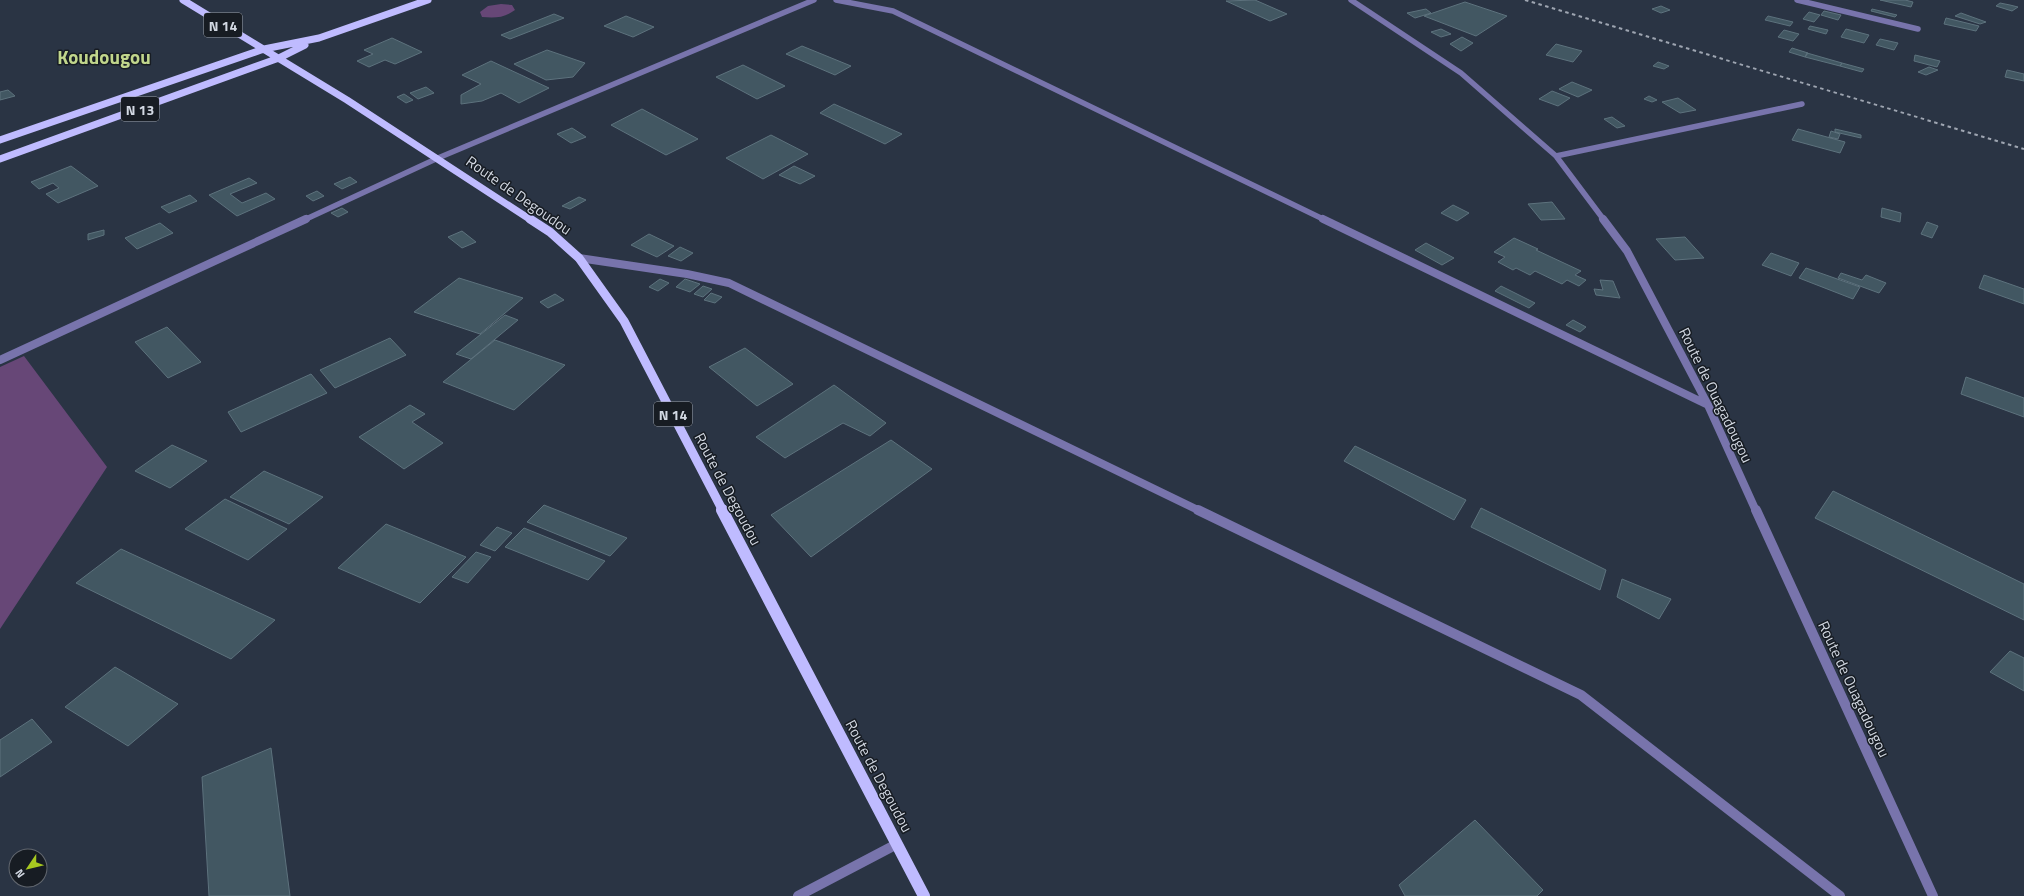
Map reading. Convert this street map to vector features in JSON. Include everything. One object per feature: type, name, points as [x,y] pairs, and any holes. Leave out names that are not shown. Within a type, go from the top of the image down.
[{"type":"main road","name":"N 14","points":[[183,0],[275,56]]},
{"type":"main road","name":"N 13","points":[[0,159],[320,38],[428,0]]},
{"type":"main road","name":"N 13","points":[[0,140],[264,50],[320,38]]},
{"type":"main road","name":"Route de Degoudou","points":[[275,56],[438,158],[550,232],[579,258],[624,321],[924,896]]},
{"type":"street","points":[[0,360],[438,158],[814,0]]},
{"type":"street","points":[[836,0],[894,11],[1708,405]]},
{"type":"street","name":"Route de Ouagadougou","points":[[1351,0],[1461,73],[1556,156],[1627,251],[1708,405],[1933,896]]},
{"type":"street","points":[[1797,0],[1918,29]]},
{"type":"street","points":[[1556,156],[1802,104]]},
{"type":"street","points":[[579,258],[687,274],[729,283],[1581,695],[1840,896]]},
{"type":"street","points":[[798,896],[897,844]]},
{"type":"shaded area","points":[[501,4],[512,5],[515,10],[507,15],[499,17],[482,17],[480,12],[488,6]]},
{"type":"shaded area","points":[[24,356],[107,467],[0,629],[0,367]]},
{"type":"building","points":[[1255,0],[1287,14],[1270,21],[1226,1]]},
{"type":"building","points":[[1880,0],[1905,0],[1913,2],[1911,7]]},
{"type":"building","points":[[1465,2],[1507,16],[1476,36],[1424,16]]},
{"type":"building","points":[[2000,3],[2018,7],[2012,11],[1996,6]]},
{"type":"building","points":[[1661,6],[1670,10],[1661,13],[1652,9]]},
{"type":"building","points":[[1426,9],[1431,13],[1415,18],[1407,13]]},
{"type":"building","points":[[1872,9],[1897,15],[1895,17],[1871,11]]},
{"type":"building","points":[[1824,11],[1841,15],[1838,20],[1821,15]]},
{"type":"building","points":[[1809,12],[1820,15],[1814,22],[1803,19]]},
{"type":"building","points":[[1961,13],[1986,22],[1980,24],[1955,16]]},
{"type":"building","points":[[554,14],[564,18],[510,39],[501,35]]},
{"type":"building","points":[[626,16],[654,27],[633,37],[604,26]]},
{"type":"building","points":[[1768,16],[1793,22],[1790,26],[1765,20]]},
{"type":"building","points":[[1946,18],[1979,26],[1976,31],[1944,24]]},
{"type":"building","points":[[1810,26],[1828,30],[1826,34],[1808,29]]},
{"type":"building","points":[[1441,29],[1451,34],[1441,37],[1431,32]]},
{"type":"building","points":[[1846,29],[1869,35],[1864,43],[1841,37]]},
{"type":"building","points":[[1784,30],[1799,34],[1793,41],[1778,37]]},
{"type":"building","points":[[1462,37],[1473,43],[1461,51],[1450,44]]},
{"type":"building","points":[[392,38],[422,52],[395,64],[385,60],[369,67],[357,61],[373,54],[364,50]]},
{"type":"building","points":[[1880,39],[1898,43],[1894,50],[1876,45]]},
{"type":"building","points":[[1556,44],[1582,51],[1573,62],[1546,55]]},
{"type":"building","points":[[802,46],[851,66],[835,75],[786,54]]},
{"type":"building","points":[[1792,48],[1808,53],[1805,57],[1789,52]]},
{"type":"building","points":[[547,50],[585,63],[573,77],[546,80],[514,64]]},
{"type":"building","points":[[1807,53],[1842,63],[1840,66],[1805,57]]},
{"type":"building","points":[[1915,55],[1940,61],[1937,67],[1914,61]]},
{"type":"building","points":[[491,61],[549,88],[519,103],[501,93],[482,101],[461,104],[461,95],[481,84],[462,75]]},
{"type":"building","points":[[1658,62],[1669,66],[1664,69],[1653,66]]},
{"type":"building","points":[[1842,63],[1864,69],[1862,72],[1840,66]]},
{"type":"building","points":[[743,65],[785,86],[757,99],[716,77]]},
{"type":"building","points":[[1929,67],[1938,70],[1926,75],[1918,72]]},
{"type":"building","points":[[2007,70],[2024,74],[2024,81],[2005,77]]},
{"type":"building","points":[[1572,82],[1592,90],[1578,97],[1559,89]]},
{"type":"building","points":[[426,87],[434,93],[418,99],[410,93]]},
{"type":"building","points":[[8,90],[15,96],[0,100],[0,92]]},
{"type":"building","points":[[1552,91],[1570,98],[1558,106],[1539,99]]},
{"type":"building","points":[[404,94],[413,100],[406,103],[397,97]]},
{"type":"building","points":[[1649,96],[1657,100],[1652,102],[1644,99]]},
{"type":"building","points":[[1678,98],[1696,110],[1680,113],[1662,102]]},
{"type":"building","points":[[834,104],[902,134],[885,144],[820,113]]},
{"type":"building","points":[[642,109],[698,139],[666,155],[611,125]]},
{"type":"building","points":[[1612,117],[1625,126],[1617,128],[1604,119]]},
{"type":"building","points":[[572,128],[586,137],[571,143],[557,134]]},
{"type":"building","points":[[1798,129],[1845,142],[1840,153],[1792,140]]},
{"type":"building","points":[[1835,129],[1861,135],[1861,138],[1835,132]]},
{"type":"building","points":[[1831,131],[1840,134],[1838,139],[1829,137]]},
{"type":"building","points":[[771,135],[808,154],[763,179],[726,158]]},
{"type":"building","points":[[71,166],[98,186],[58,203],[46,194],[59,188],[53,183],[39,189],[31,182]]},
{"type":"building","points":[[794,166],[815,176],[800,184],[779,175]]},
{"type":"building","points":[[350,177],[357,182],[342,189],[334,184]]},
{"type":"building","points":[[249,178],[257,183],[230,194],[242,203],[266,193],[275,199],[237,216],[209,195]]},
{"type":"building","points":[[317,191],[324,196],[313,201],[306,196]]},
{"type":"building","points":[[190,195],[197,201],[169,213],[161,207]]},
{"type":"building","points":[[579,197],[586,200],[570,209],[562,206]]},
{"type":"building","points":[[1552,202],[1565,219],[1541,220],[1528,204]]},
{"type":"building","points":[[1453,205],[1469,213],[1457,221],[1441,213]]},
{"type":"building","points":[[342,208],[348,212],[338,217],[331,213]]},
{"type":"building","points":[[1882,208],[1901,213],[1900,222],[1881,217]]},
{"type":"building","points":[[1927,222],[1938,226],[1932,238],[1921,234]]},
{"type":"building","points":[[160,223],[173,233],[137,249],[125,238]]},
{"type":"building","points":[[104,230],[104,235],[88,240],[88,234]]},
{"type":"building","points":[[462,231],[476,242],[462,248],[448,237]]},
{"type":"building","points":[[649,234],[674,246],[657,257],[631,245]]},
{"type":"building","points":[[1685,237],[1704,258],[1675,260],[1656,239]]},
{"type":"building","points":[[1514,238],[1581,271],[1575,275],[1586,280],[1579,286],[1567,280],[1562,284],[1535,271],[1530,275],[1516,268],[1513,270],[1498,262],[1505,257],[1494,252]]},
{"type":"building","points":[[1426,243],[1454,258],[1442,265],[1415,250]]},
{"type":"building","points":[[680,247],[693,253],[681,261],[668,256]]},
{"type":"building","points":[[1771,253],[1799,263],[1791,276],[1762,265]]},
{"type":"building","points":[[1806,268],[1860,287],[1853,299],[1799,278]]},
{"type":"building","points":[[1841,273],[1862,280],[1866,275],[1886,283],[1879,293],[1838,278]]},
{"type":"building","points":[[1984,275],[2024,289],[2024,304],[1979,288]]},
{"type":"building","points":[[459,278],[523,298],[480,334],[414,312]]},
{"type":"building","points":[[660,279],[669,283],[658,291],[649,287]]},
{"type":"building","points":[[685,279],[700,284],[690,292],[676,287]]},
{"type":"building","points":[[1600,280],[1613,281],[1620,298],[1596,295],[1594,289],[1603,290]]},
{"type":"building","points":[[703,286],[712,289],[703,297],[694,294]]},
{"type":"building","points":[[1501,286],[1535,303],[1529,308],[1495,291]]},
{"type":"building","points":[[711,293],[722,297],[715,303],[704,300]]},
{"type":"building","points":[[555,294],[564,300],[548,308],[540,302]]},
{"type":"building","points":[[505,315],[518,320],[471,359],[456,354]]},
{"type":"building","points":[[1573,320],[1586,327],[1580,332],[1566,325]]},
{"type":"building","points":[[167,327],[201,362],[168,378],[135,342]]},
{"type":"building","points":[[390,338],[406,355],[335,388],[320,370]]},
{"type":"building","points":[[495,340],[565,365],[514,410],[443,382]]},
{"type":"building","points":[[745,348],[793,384],[757,406],[709,367]]},
{"type":"building","points":[[311,374],[327,393],[241,432],[228,412]]},
{"type":"building","points":[[1966,377],[2024,398],[2024,417],[1961,394]]},
{"type":"building","points":[[834,385],[886,423],[870,436],[843,423],[785,458],[756,437]]},
{"type":"building","points":[[410,405],[425,414],[412,422],[443,443],[404,469],[359,437]]},
{"type":"building","points":[[891,440],[932,469],[811,557],[771,515]]},
{"type":"building","points":[[172,445],[207,461],[170,488],[135,471]]},
{"type":"building","points":[[1355,446],[1466,500],[1454,520],[1344,461]]},
{"type":"building","points":[[264,471],[323,497],[289,524],[230,497]]},
{"type":"building","points":[[1833,491],[2024,584],[2024,620],[1815,518]]},
{"type":"building","points":[[225,499],[287,529],[248,560],[185,529]]},
{"type":"building","points":[[544,505],[627,538],[610,556],[527,522]]},
{"type":"building","points":[[1481,508],[1606,570],[1600,590],[1471,527]]},
{"type":"building","points":[[386,524],[466,557],[420,603],[338,568]]},
{"type":"building","points":[[497,527],[512,533],[495,551],[480,545]]},
{"type":"building","points":[[524,528],[605,561],[588,580],[505,547]]},
{"type":"building","points":[[121,549],[275,620],[231,659],[76,583]]},
{"type":"building","points":[[476,552],[491,557],[468,583],[452,577]]},
{"type":"building","points":[[1622,579],[1671,599],[1659,619],[1617,597]]},
{"type":"building","points":[[2010,651],[2024,658],[2024,691],[1990,672]]},
{"type":"building","points":[[115,667],[178,704],[128,746],[65,707]]},
{"type":"building","points":[[32,719],[52,742],[0,777],[0,740]]},
{"type":"building","points":[[271,748],[290,896],[209,896],[202,777]]},
{"type":"building","points":[[1475,820],[1543,890],[1537,896],[1405,896],[1399,885]]},
{"type":"railway","points":[[1525,0],[2024,149]]},
{"type":"district","name":"Koudougou","points":[[104,56]]}]
